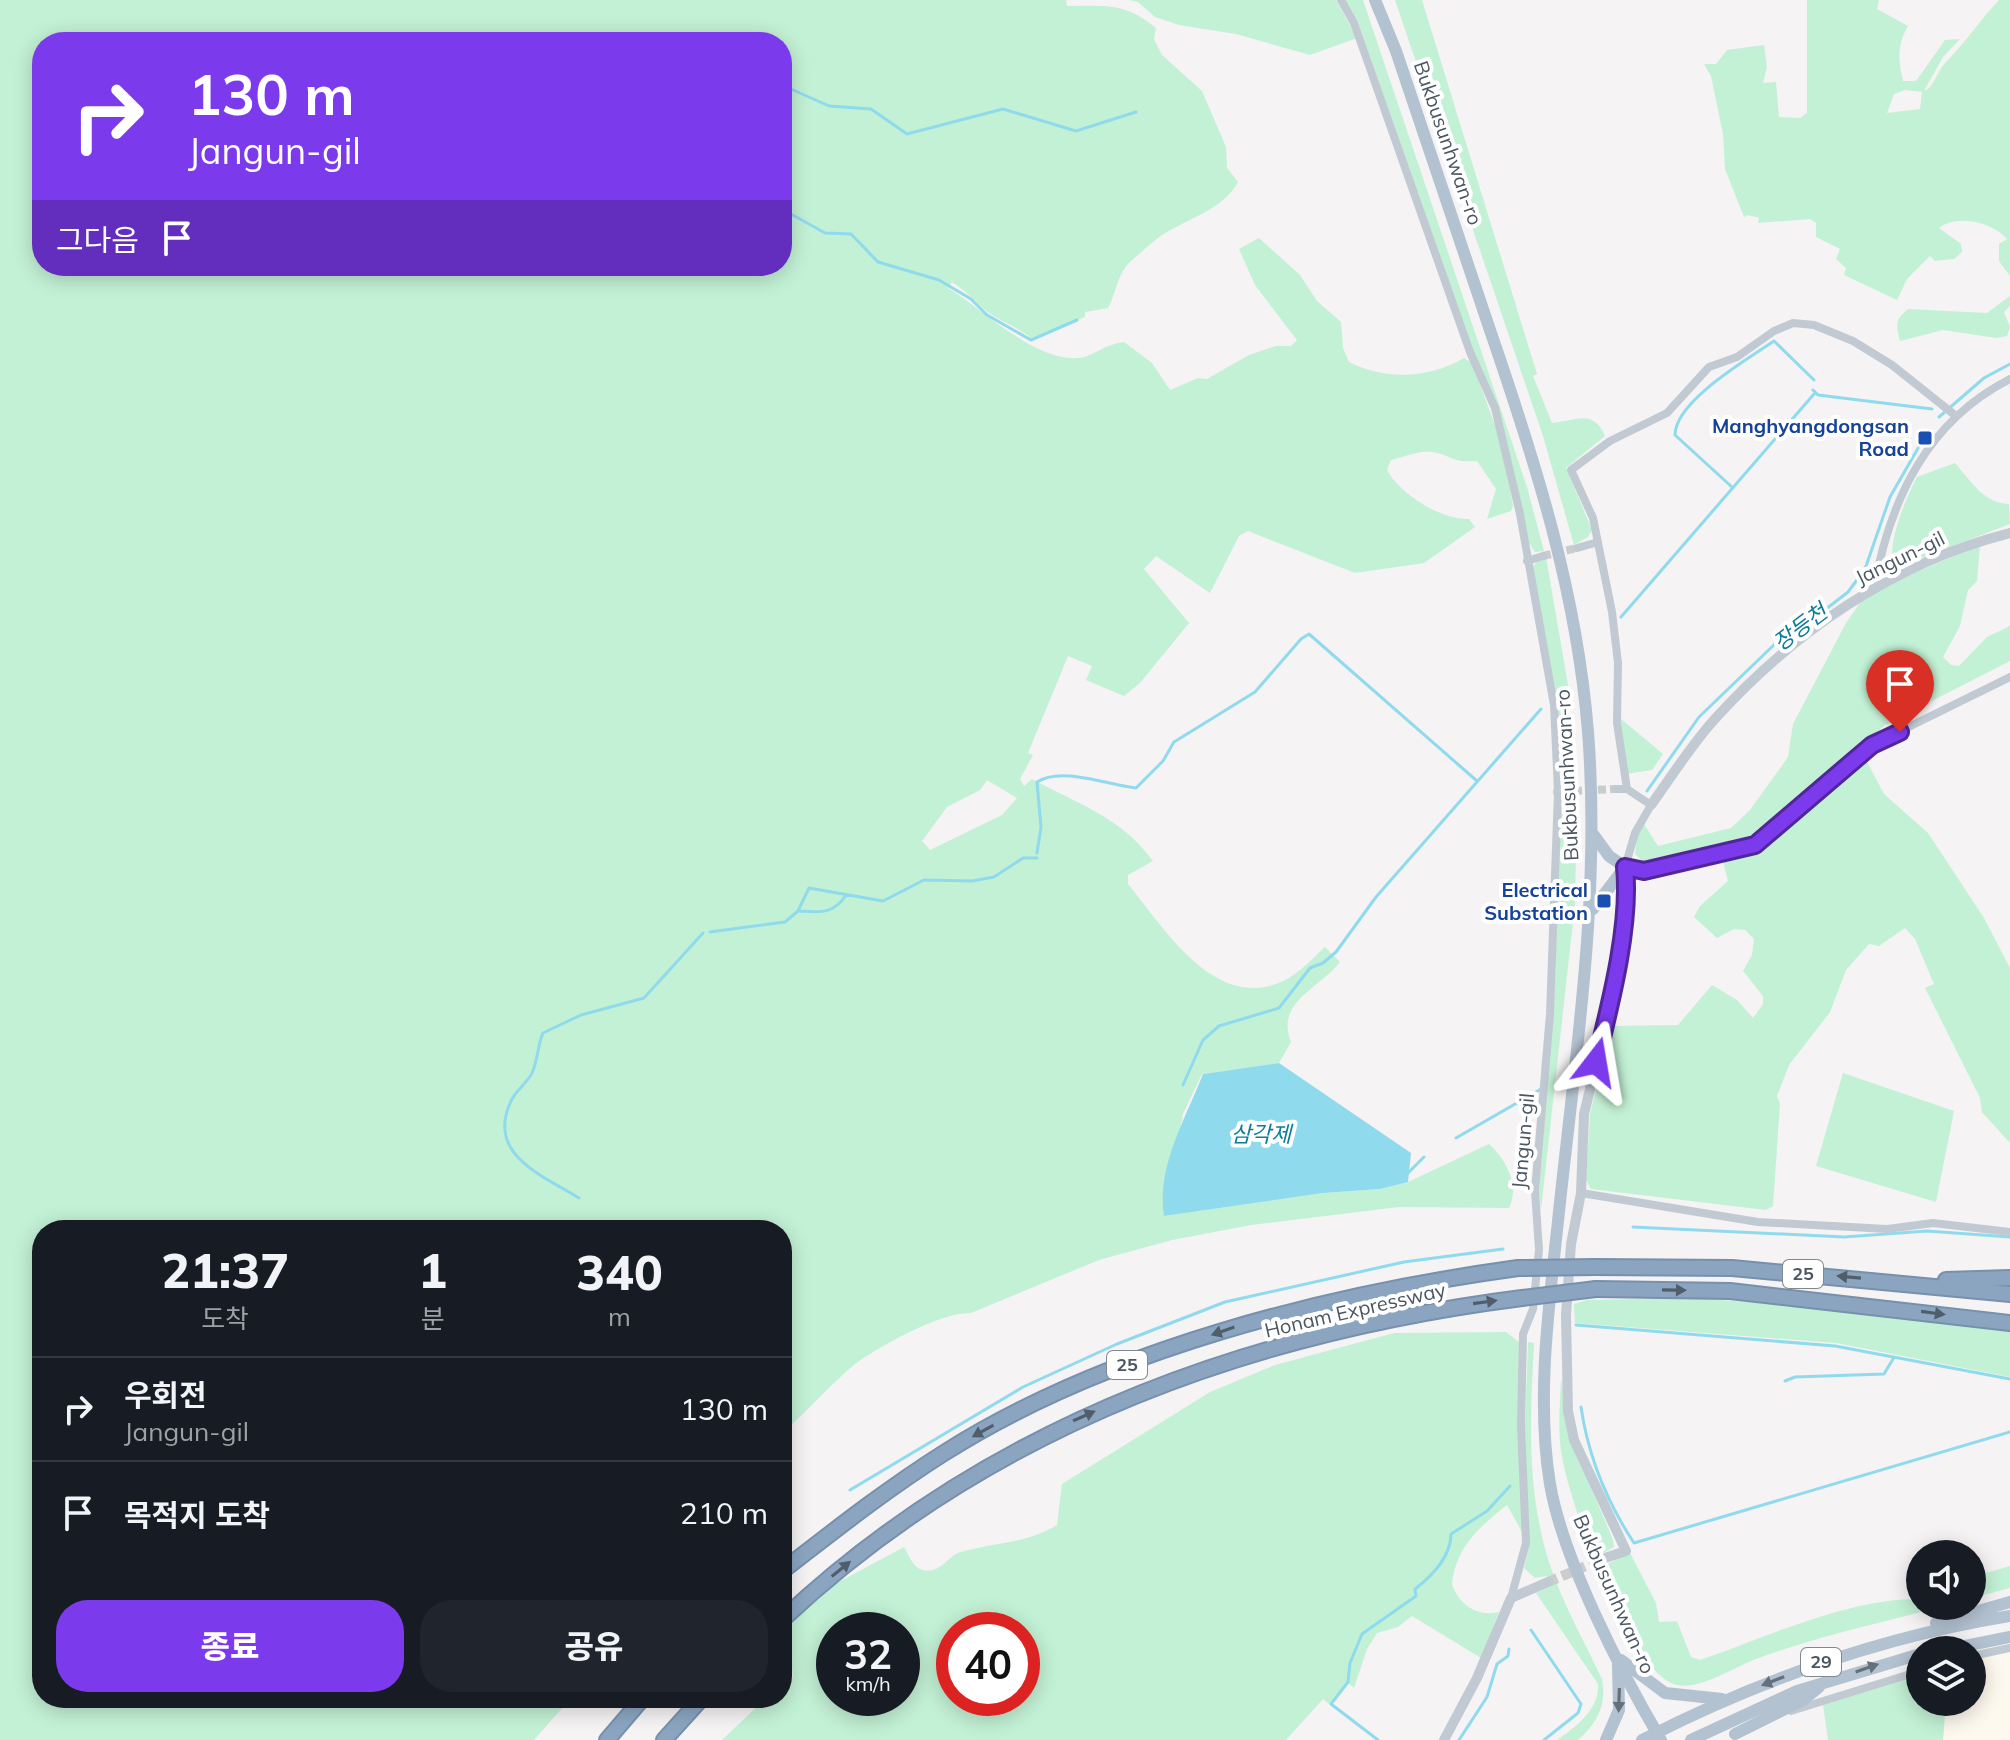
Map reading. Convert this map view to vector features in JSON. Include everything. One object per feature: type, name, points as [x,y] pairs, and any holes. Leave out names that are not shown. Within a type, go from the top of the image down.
[{"type":"highway","name":"Honam Expressway","points":[[792,1563],[869,1504],[945,1452],[1028,1407],[1128,1364],[1239,1325],[1518,1268],[1732,1268],[2010,1294]]},
{"type":"highway","points":[[1894,1281],[2010,1278]]},
{"type":"highway","name":"Honam Expressway","points":[[792,1612],[892,1527],[975,1473],[1045,1434],[1139,1392],[1255,1353],[1457,1306],[1596,1289],[1730,1291],[2010,1323]]},
{"type":"highway","points":[[607,1740],[634,1708]]},
{"type":"highway","points":[[664,1740],[693,1708]]},
{"type":"main road","points":[[1375,0],[1396,51]]},
{"type":"main road","points":[[1382,0],[1396,51]]},
{"type":"main road","name":"Bukbusunhwan-ro","points":[[1396,51],[1531,451],[1562,558],[1585,698],[1593,834],[1591,912],[1551,1282],[1544,1439],[1554,1505],[1567,1545],[1617,1657],[1659,1736]]},
{"type":"main road","points":[[1591,912],[1625,867],[1609,856],[1593,834]]},
{"type":"main road","points":[[1899,1638],[2010,1602]]},
{"type":"main road","name":"29","points":[[1642,1740],[1659,1736],[1726,1699],[1842,1654],[1899,1638],[2010,1616]]},
{"type":"main road","points":[[1986,1642],[2010,1637]]},
{"type":"main road","points":[[1617,1657],[1665,1693],[1726,1699]]},
{"type":"main road","points":[[1606,1740],[1617,1722],[1621,1698],[1617,1657]]},
{"type":"main road","name":"29","points":[[1691,1740],[1797,1691],[1906,1658]]},
{"type":"main road","points":[[1730,1737],[1803,1700],[1823,1684]]},
{"type":"street","name":"Jangun-gil","points":[[1341,0],[1354,23],[1470,352],[1495,408],[1554,705],[1558,792],[1550,1014],[1535,1191],[1539,1250],[1533,1309],[1523,1334],[1521,1425],[1526,1543],[1511,1598]]},
{"type":"street","points":[[1627,789],[1617,723],[1618,663],[1598,542],[1593,518],[1571,470],[1610,441],[1667,413],[1709,367],[1737,357],[1774,331],[1793,323],[1814,325],[1853,341],[1892,365],[1950,411]]},
{"type":"street","points":[[1874,588],[1898,499],[1950,411],[2010,379]]},
{"type":"street","name":"Jangun-gil","points":[[1605,1558],[1626,1551],[1584,1467],[1568,1411],[1566,1315],[1571,1244],[1581,1193],[1584,1114],[1615,986],[1628,892],[1625,867],[1635,833],[1651,805],[1700,737],[1741,691],[1837,610],[1874,588],[1980,540],[2010,533]]},
{"type":"street","points":[[1577,548],[1598,542]]},
{"type":"street","points":[[1527,561],[1543,556]]},
{"type":"street","points":[[1625,867],[1644,871],[1755,845],[1872,745],[2010,677]]},
{"type":"street","points":[[1616,789],[1627,789],[1651,805]]},
{"type":"street","points":[[1558,792],[1574,791]]},
{"type":"street","points":[[1581,1193],[1758,1222],[1887,1229],[1933,1223],[2010,1232]]},
{"type":"street","points":[[1444,1740],[1477,1678],[1511,1598],[1548,1582]]},
{"type":"street","points":[[1986,1653],[2010,1648]]},
{"type":"street","points":[[1730,1737],[1784,1713],[1906,1675]]},
{"type":"shaded area","points":[[2010,1652],[2010,1740],[1943,1740],[1945,1716],[1986,1716],[1986,1658]]},
{"type":"green space","points":[[0,0],[1066,0],[1067,6],[1124,10],[1156,28],[1154,39],[1162,55],[1202,91],[1226,147],[1227,168],[1238,182],[1224,199],[1162,235],[1129,263],[1108,308],[1085,312],[1085,317],[1031,338],[992,315],[952,282],[948,288],[1044,352],[1078,358],[1124,342],[1152,363],[1170,390],[1198,378],[1207,379],[1249,355],[1276,346],[1291,346],[1297,340],[1255,285],[1239,249],[1259,238],[1300,275],[1317,301],[1341,322],[1343,348],[1349,362],[1377,372],[1406,375],[1436,370],[1464,358],[1472,363],[1502,444],[1513,506],[1511,511],[1487,519],[1496,489],[1477,461],[1461,461],[1439,453],[1422,452],[1391,460],[1387,470],[1401,488],[1422,504],[1446,515],[1469,519],[1475,527],[1424,563],[1355,573],[1248,531],[1239,536],[1210,593],[1156,556],[1144,569],[1189,623],[1140,683],[1124,696],[1086,680],[1092,666],[1068,656],[1028,753],[1033,755],[1020,779],[1024,786],[1032,779],[1098,813],[1141,846],[1153,861],[1128,875],[1128,884],[1173,940],[1210,973],[1230,984],[1252,988],[1290,978],[1325,947],[1340,962],[1294,1006],[1288,1028],[1291,1042],[1279,1063],[1202,1074],[1183,1114],[1164,1216],[1323,1193],[1380,1189],[1408,1182],[1489,1144],[1510,1173],[1512,1200],[1509,1208],[1399,1207],[1251,1225],[1172,1240],[1099,1260],[971,1313],[944,1318],[894,1340],[854,1365],[792,1424],[792,1220],[32,1220],[32,1708],[562,1708],[534,1740],[0,1740]],"holes":[[[987,780],[1017,798],[1002,815],[930,850],[922,841],[947,807],[980,790]]]},
{"type":"green space","points":[[1129,0],[1336,0],[1357,38],[1310,55],[1236,34],[1179,25],[1155,17],[1138,2]]},
{"type":"green space","points":[[1345,0],[1363,0],[1527,487],[1544,551],[1535,552],[1528,541],[1498,408],[1473,351],[1358,22]]},
{"type":"green space","points":[[1395,0],[1422,0],[1537,374],[1533,376],[1552,423],[1589,419],[1600,427],[1605,436],[1566,468],[1592,530],[1588,537],[1574,545],[1543,436]]},
{"type":"green space","points":[[1807,0],[1879,0],[1877,9],[1908,26],[1900,53],[1903,81],[1916,81],[1945,40],[1960,39],[1943,57],[1924,91],[1999,0],[2010,0],[2010,276],[1999,261],[1999,244],[2007,239],[2001,233],[1984,224],[1955,221],[1939,228],[1961,244],[1962,252],[1954,259],[1935,261],[1930,256],[1907,279],[1897,300],[1844,275],[1846,268],[1836,259],[1840,249],[1816,237],[1816,223],[1810,219],[1758,223],[1759,218],[1744,217],[1725,169],[1723,134],[1711,76],[1704,64],[1716,64],[1727,50],[1764,45],[1767,67],[1763,83],[1776,82],[1779,117],[1800,118],[1807,113]],"holes":[[[1905,90],[1922,92],[1920,109],[1887,113],[1894,94]]]},
{"type":"green space","points":[[2010,296],[2010,306],[2004,312],[2010,327],[2007,336],[1997,338],[1943,330],[1900,341],[1898,323],[1908,309],[1987,313]]},
{"type":"green space","points":[[1955,463],[1985,495],[2009,504],[2010,524],[1895,568],[1892,559],[1894,535],[1917,477]]},
{"type":"green space","points":[[1980,545],[1977,581],[1968,590],[1960,626],[1943,657],[1951,665],[1959,666],[1987,637],[2010,626],[2010,661],[1885,725],[1753,840],[1686,858],[1650,863],[1643,862],[1635,854],[1637,835],[1644,824],[1658,846],[1731,828],[1750,810],[1788,757],[1793,724],[1846,623],[1862,600],[1875,590]]},
{"type":"green space","points":[[1546,557],[1568,685],[1576,787],[1566,786],[1560,779],[1532,569],[1538,559]]},
{"type":"green space","points":[[1620,718],[1663,754],[1652,770],[1627,774]]},
{"type":"green space","points":[[1867,762],[1884,794],[1928,833],[1984,918],[2010,968],[2010,1143],[1982,1112],[1980,1098],[1925,988],[1934,984],[1915,939],[1905,928],[1879,946],[1869,944],[1846,970],[1830,1012],[1789,1065],[1777,1096],[1780,1104],[1773,1206],[1766,1210],[1591,1189],[1586,1180],[1590,1114],[1611,1026],[1678,1025],[1712,985],[1737,1000],[1753,1018],[1763,1004],[1763,996],[1743,971],[1752,955],[1754,939],[1745,930],[1734,929],[1717,938],[1694,917],[1700,906],[1728,881],[1723,861],[1759,853]]},
{"type":"green space","points":[[1577,794],[1575,904],[1541,1210],[1539,1192],[1555,988],[1560,804],[1566,796]]},
{"type":"green space","points":[[1843,1073],[1954,1111],[1936,1202],[1816,1166]]},
{"type":"green space","points":[[1688,1298],[1765,1303],[2010,1330],[2010,1377],[1836,1343],[1575,1323],[1574,1304],[1587,1300]]},
{"type":"green space","points":[[1506,1332],[1519,1342],[1522,1532],[1507,1505],[1470,1539],[1458,1559],[1452,1584],[1459,1598],[1470,1608],[1483,1613],[1499,1612],[1481,1658],[1412,1616],[1398,1627],[1377,1633],[1367,1649],[1354,1688],[1347,1682],[1329,1704],[1323,1699],[1286,1740],[722,1740],[756,1708],[792,1708],[792,1622],[837,1583],[904,1547],[917,1567],[929,1571],[961,1552],[1022,1539],[1057,1525],[1062,1484],[1210,1392],[1275,1365],[1394,1333]]},
{"type":"green space","points":[[1528,1342],[1534,1343],[1532,1457],[1537,1513],[1551,1568],[1602,1679],[1602,1706],[1578,1740],[1557,1740],[1591,1710],[1598,1684],[1536,1593],[1550,1586],[1547,1576],[1535,1578],[1524,1568],[1529,1546],[1525,1425]]},
{"type":"green space","points":[[1561,1379],[1572,1442],[1613,1540],[1614,1547],[1602,1554],[1607,1564],[1630,1553],[1656,1603],[1659,1622],[1677,1621],[1691,1657],[1700,1660],[1808,1620],[1865,1605],[1906,1600],[1906,1616],[1798,1645],[1751,1661],[1705,1682],[1677,1685],[1658,1673],[1639,1650],[1603,1582],[1566,1474],[1559,1424]]},
{"type":"green space","points":[[2010,1566],[2010,1588],[1986,1594],[1986,1573]]},
{"type":"green space","points":[[1906,1679],[1906,1716],[1945,1716],[1943,1740],[1828,1740],[1823,1705]]},
{"type":"water","name":"삼각제","points":[[1279,1063],[1411,1153],[1408,1182],[1380,1189],[1323,1193],[1164,1216],[1164,1179],[1168,1161],[1203,1074]]},
{"type":"waterway","points":[[792,89],[829,106],[871,109],[907,134],[1003,109],[1076,131],[1136,112]]},
{"type":"waterway","points":[[792,215],[825,233],[851,234],[878,262],[939,280],[971,299],[987,315],[1031,340],[1077,320]]},
{"type":"waterway","points":[[1733,488],[1675,435],[1678,422],[1687,408],[1715,382],[1774,341],[1814,380]]},
{"type":"waterway","name":"장등천","points":[[1939,417],[1984,378],[2010,364]]},
{"type":"waterway","points":[[1813,390],[1818,395],[1932,409]]},
{"type":"waterway","points":[[1621,617],[1814,394]]},
{"type":"waterway","name":"장등천","points":[[1647,791],[1699,717],[1778,641],[1799,630],[1848,592],[1865,569],[1890,497],[1921,443]]},
{"type":"waterway","points":[[1037,853],[1041,827],[1037,782],[1071,776],[1136,788],[1163,761],[1174,742],[1255,692],[1301,639],[1309,634],[1477,781]]},
{"type":"waterway","points":[[1183,1085],[1203,1040],[1219,1026],[1279,1008],[1310,968],[1323,963],[1336,952],[1376,897],[1541,709]]},
{"type":"waterway","points":[[710,932],[785,922],[798,911],[809,888],[883,901],[924,880],[972,881],[994,877],[1023,858],[1037,858]]},
{"type":"waterway","points":[[798,911],[831,909],[846,895]]},
{"type":"waterway","points":[[579,1198],[534,1171],[511,1148],[505,1134],[505,1118],[512,1099],[533,1070],[543,1033],[581,1015],[644,998],[703,933]]},
{"type":"waterway","name":"장등천","points":[[1456,1138],[1541,1089]]},
{"type":"waterway","name":"장등천","points":[[1407,1174],[1424,1157]]},
{"type":"waterway","points":[[1633,1227],[1844,1237],[1927,1231],[2010,1237]]},
{"type":"waterway","points":[[850,1490],[1023,1387],[1117,1344],[1225,1302],[1404,1262],[1503,1249]]},
{"type":"waterway","points":[[1576,1325],[1835,1346],[2010,1379]]},
{"type":"waterway","points":[[1785,1381],[1795,1377],[1884,1374],[1893,1359]]},
{"type":"waterway","points":[[1581,1407],[1588,1443],[1600,1478],[1634,1543],[2010,1432]]},
{"type":"waterway","points":[[1378,1740],[1331,1704],[1348,1682],[1350,1663],[1362,1634],[1416,1596],[1415,1589],[1444,1558],[1451,1534],[1487,1511],[1510,1486]]},
{"type":"waterway","points":[[1531,1630],[1581,1704],[1578,1713],[1544,1740]]},
{"type":"waterway","points":[[1459,1740],[1487,1697],[1497,1664],[1508,1656],[1509,1649]]},
{"type":"tunnel","points":[[1543,556],[1577,548]]},
{"type":"tunnel","points":[[1574,791],[1616,789]]},
{"type":"tunnel","points":[[1548,1582],[1605,1558]]},
{"type":"place","name":"Manghyangdongsan Road","points":[[1925,438]]},
{"type":"place","name":"Electrical Substation","points":[[1604,901]]},
{"type":"route","points":[[1596,1062],[1615,986],[1622,915],[1628,892],[1625,867],[1644,871],[1755,845],[1872,745],[1900,732]]}]
